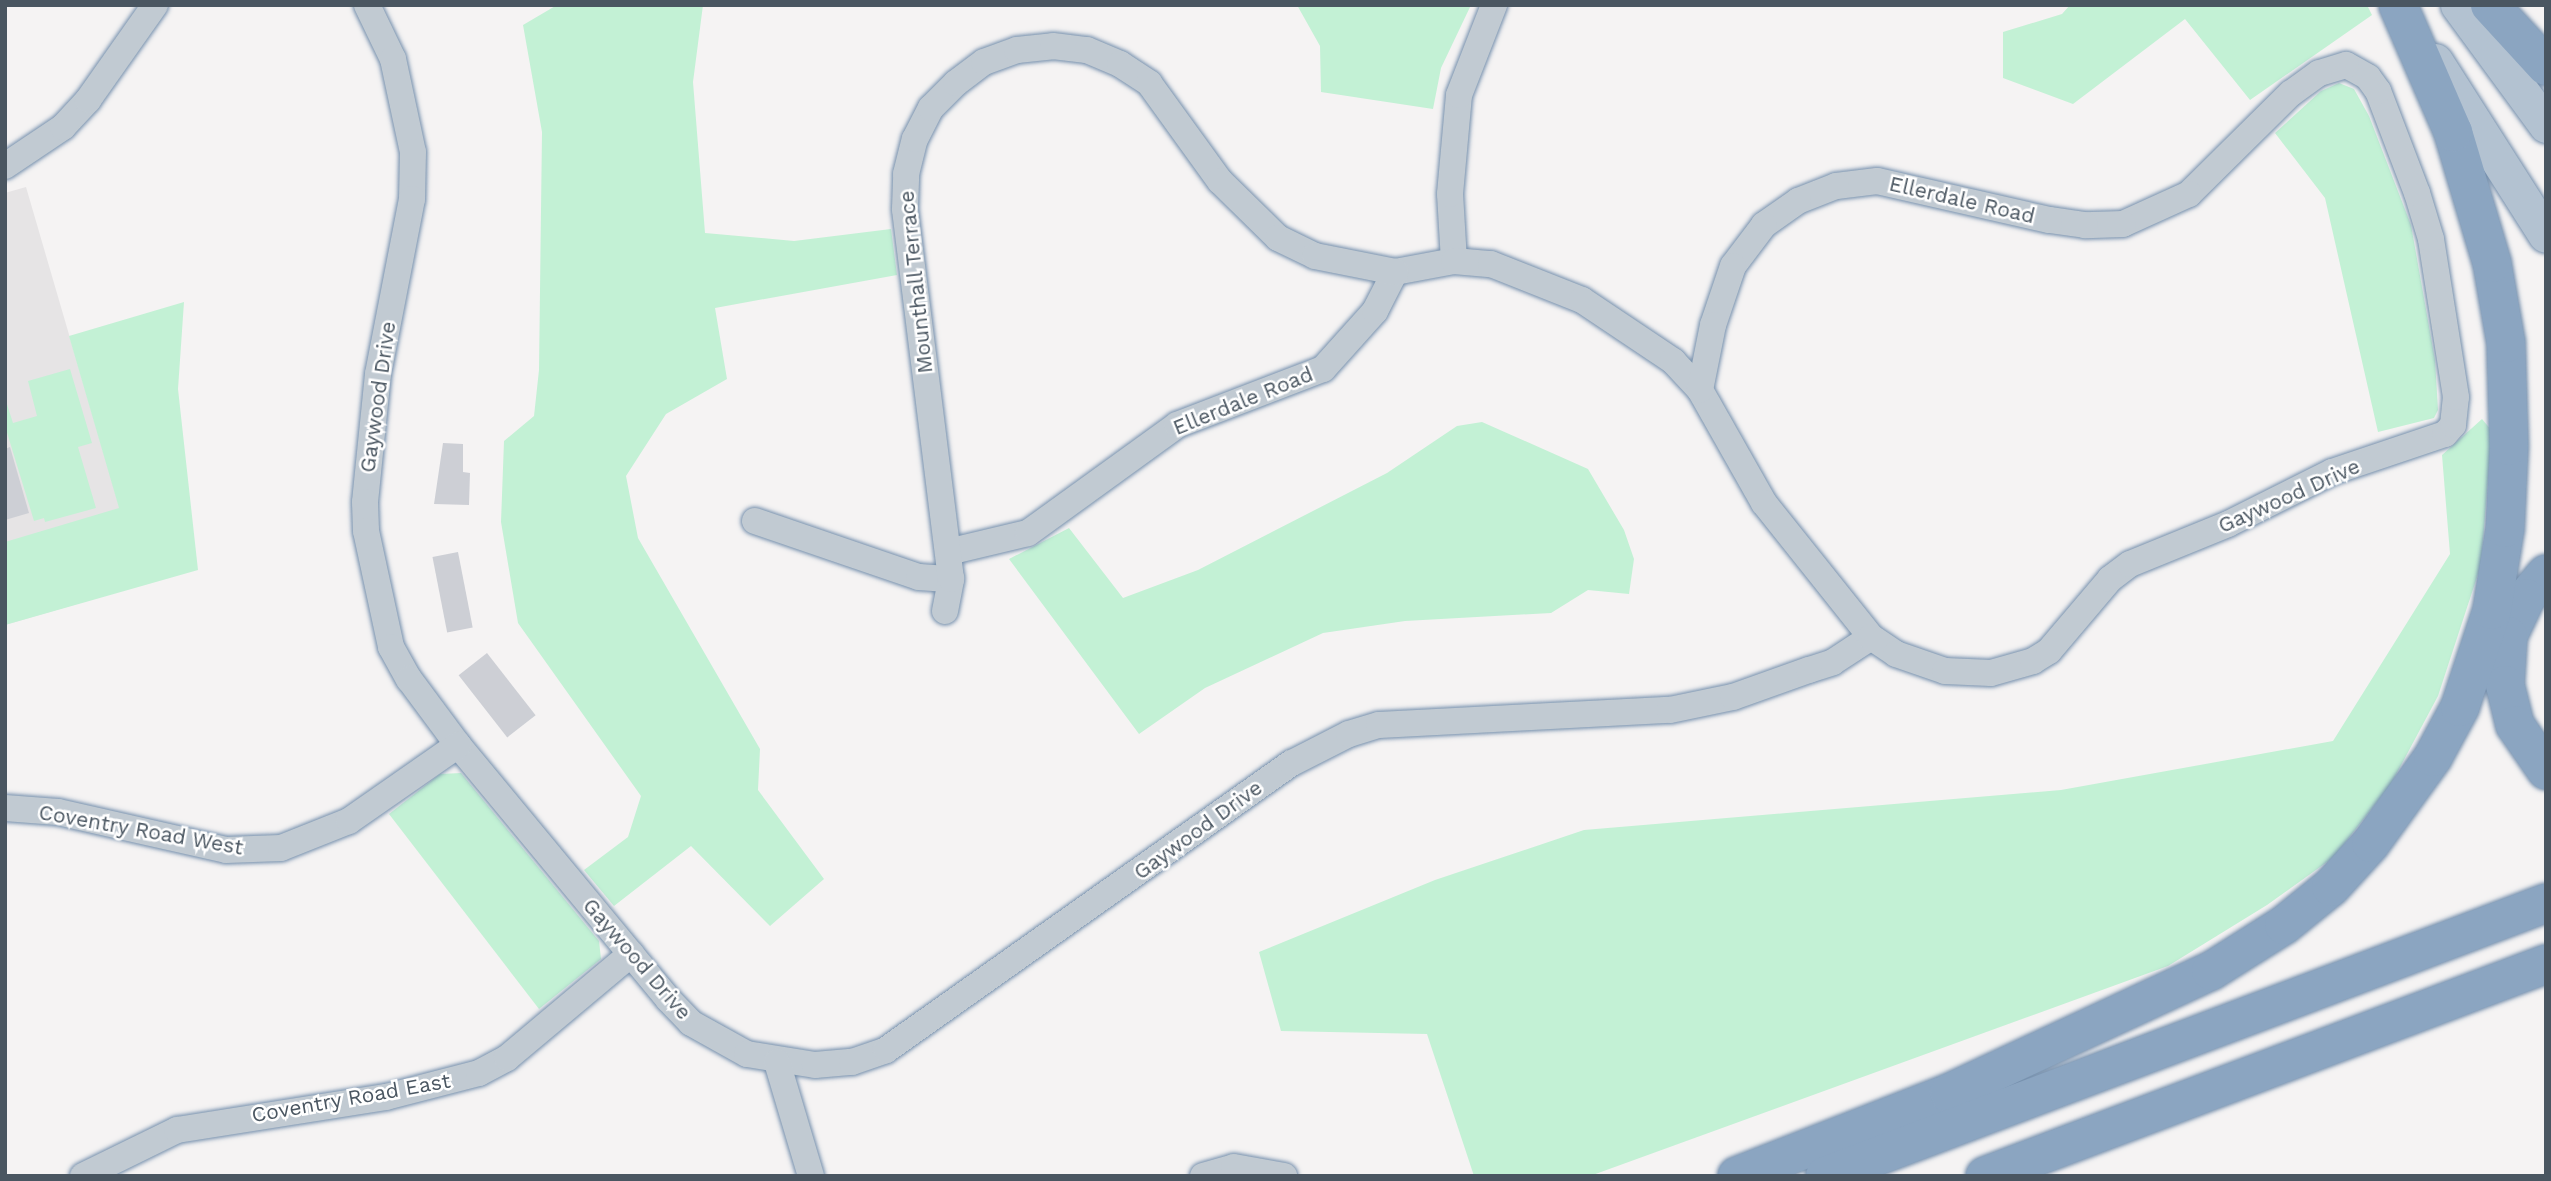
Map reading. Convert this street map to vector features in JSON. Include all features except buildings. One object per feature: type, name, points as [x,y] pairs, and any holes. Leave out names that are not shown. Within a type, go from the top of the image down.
[{"type":"highway","points":[[1737,1176],[1949,1093],[2211,971],[2284,925],[2331,887],[2371,843],[2433,757],[2460,707],[2492,610],[2505,528],[2509,446],[2506,343],[2492,263],[2453,132],[2399,5]]},
{"type":"highway","points":[[2490,5],[2546,66]]},
{"type":"highway","points":[[2546,574],[2526,598],[2508,636],[2505,685],[2515,725],[2546,770]]},
{"type":"highway","points":[[1825,1176],[2546,903]]},
{"type":"highway","points":[[1985,1176],[2546,964]]},
{"type":"main road","points":[[2399,5],[2546,235]]},
{"type":"main road","points":[[2458,5],[2546,125]]},
{"type":"street","points":[[5,166],[63,127],[88,100],[155,5]]},
{"type":"street","name":"Gaywood Drive","points":[[367,5],[393,59],[413,152],[412,199],[368,438],[366,531],[391,647],[409,679],[458,745],[631,954],[691,1023],[718,1041],[777,1062],[852,1062],[886,1050],[1292,763],[1349,734],[1379,725],[1670,710],[1733,698],[1833,662],[1871,637]]},
{"type":"street","points":[[1454,261],[1450,169],[1459,95],[1494,5]]},
{"type":"street","name":"Mounthall Terrace","points":[[945,611],[951,579],[905,209],[906,174],[915,139],[931,108],[984,62],[1017,50],[1053,46],[1087,50],[1120,64],[1149,83],[1220,181],[1278,238],[1315,256],[1395,272]]},
{"type":"street","name":"Gaywood Drive","points":[[1700,390],[1764,503],[1871,637],[1896,654],[1945,671],[1967,674],[2015,669],[2049,651],[2110,579],[2141,558],[2228,524],[2332,472],[2445,434],[2453,425],[2456,397],[2449,334],[2431,239],[2378,91],[2368,77],[2346,65]]},
{"type":"street","name":"Ellerdale Road","points":[[1700,390],[1713,325],[1733,266],[1764,225],[1798,201],[1836,186],[1877,181],[2049,220],[2085,225],[2123,224],[2189,194],[2291,93],[2319,73],[2346,65]]},
{"type":"street","points":[[1395,272],[1454,261],[1491,264],[1582,300],[1644,339],[1700,390]]},
{"type":"street","name":"Ellerdale Road","points":[[948,552],[1028,533],[1169,429],[1323,369],[1375,311],[1395,272]]},
{"type":"street","points":[[755,521],[919,577],[951,579]]},
{"type":"street","name":"Coventry Road West","points":[[5,808],[58,812],[226,849],[281,848],[349,821],[458,745]]},
{"type":"street","name":"Coventry Road East","points":[[82,1176],[177,1130],[259,1113],[386,1097],[479,1073],[507,1058],[631,954]]},
{"type":"street","points":[[777,1062],[811,1176]]},
{"type":"street","points":[[1203,1176],[1234,1167],[1284,1176]]},
{"type":"shaded area","points":[[26,187],[142,585],[5,625],[5,193]]},
{"type":"green space","points":[[557,5],[703,5],[693,82],[705,233],[794,241],[891,229],[897,275],[715,308],[727,379],[666,414],[626,476],[638,538],[760,749],[758,790],[824,879],[770,926],[691,846],[614,906],[584,870],[628,837],[641,796],[518,623],[501,522],[504,441],[534,416],[539,370],[542,132],[523,25]]},
{"type":"green space","points":[[1297,5],[1471,5],[1441,68],[1433,109],[1321,92],[1320,46]]},
{"type":"green space","points":[[2070,5],[2367,5],[2372,15],[2250,100],[2185,19],[2073,104],[2003,78],[2003,32],[2062,14]]},
{"type":"green space","points":[[2339,83],[2354,89],[2369,116],[2411,225],[2435,360],[2438,410],[2434,418],[2378,432],[2325,198],[2275,133],[2321,91]]},
{"type":"green space","points":[[184,302],[178,389],[198,570],[5,625],[5,542],[119,508],[69,336]]},
{"type":"green space","points":[[70,369],[92,443],[78,447],[96,508],[45,522],[44,518],[34,521],[5,426],[5,398],[13,423],[37,416],[28,381]]},
{"type":"green space","points":[[2482,419],[2492,431],[2481,565],[2438,696],[2391,784],[2334,857],[2267,905],[2168,966],[1590,1176],[1474,1176],[1427,1034],[1281,1031],[1259,952],[1435,880],[1584,830],[2061,790],[2333,741],[2450,554],[2442,455]]},
{"type":"green space","points":[[1482,422],[1588,469],[1624,530],[1634,559],[1629,594],[1588,590],[1551,613],[1405,621],[1323,633],[1205,688],[1139,734],[1009,559],[1069,528],[1123,598],[1198,570],[1387,473],[1457,426]]},
{"type":"green space","points":[[461,773],[599,941],[601,959],[539,1009],[389,814],[440,774]]}]
